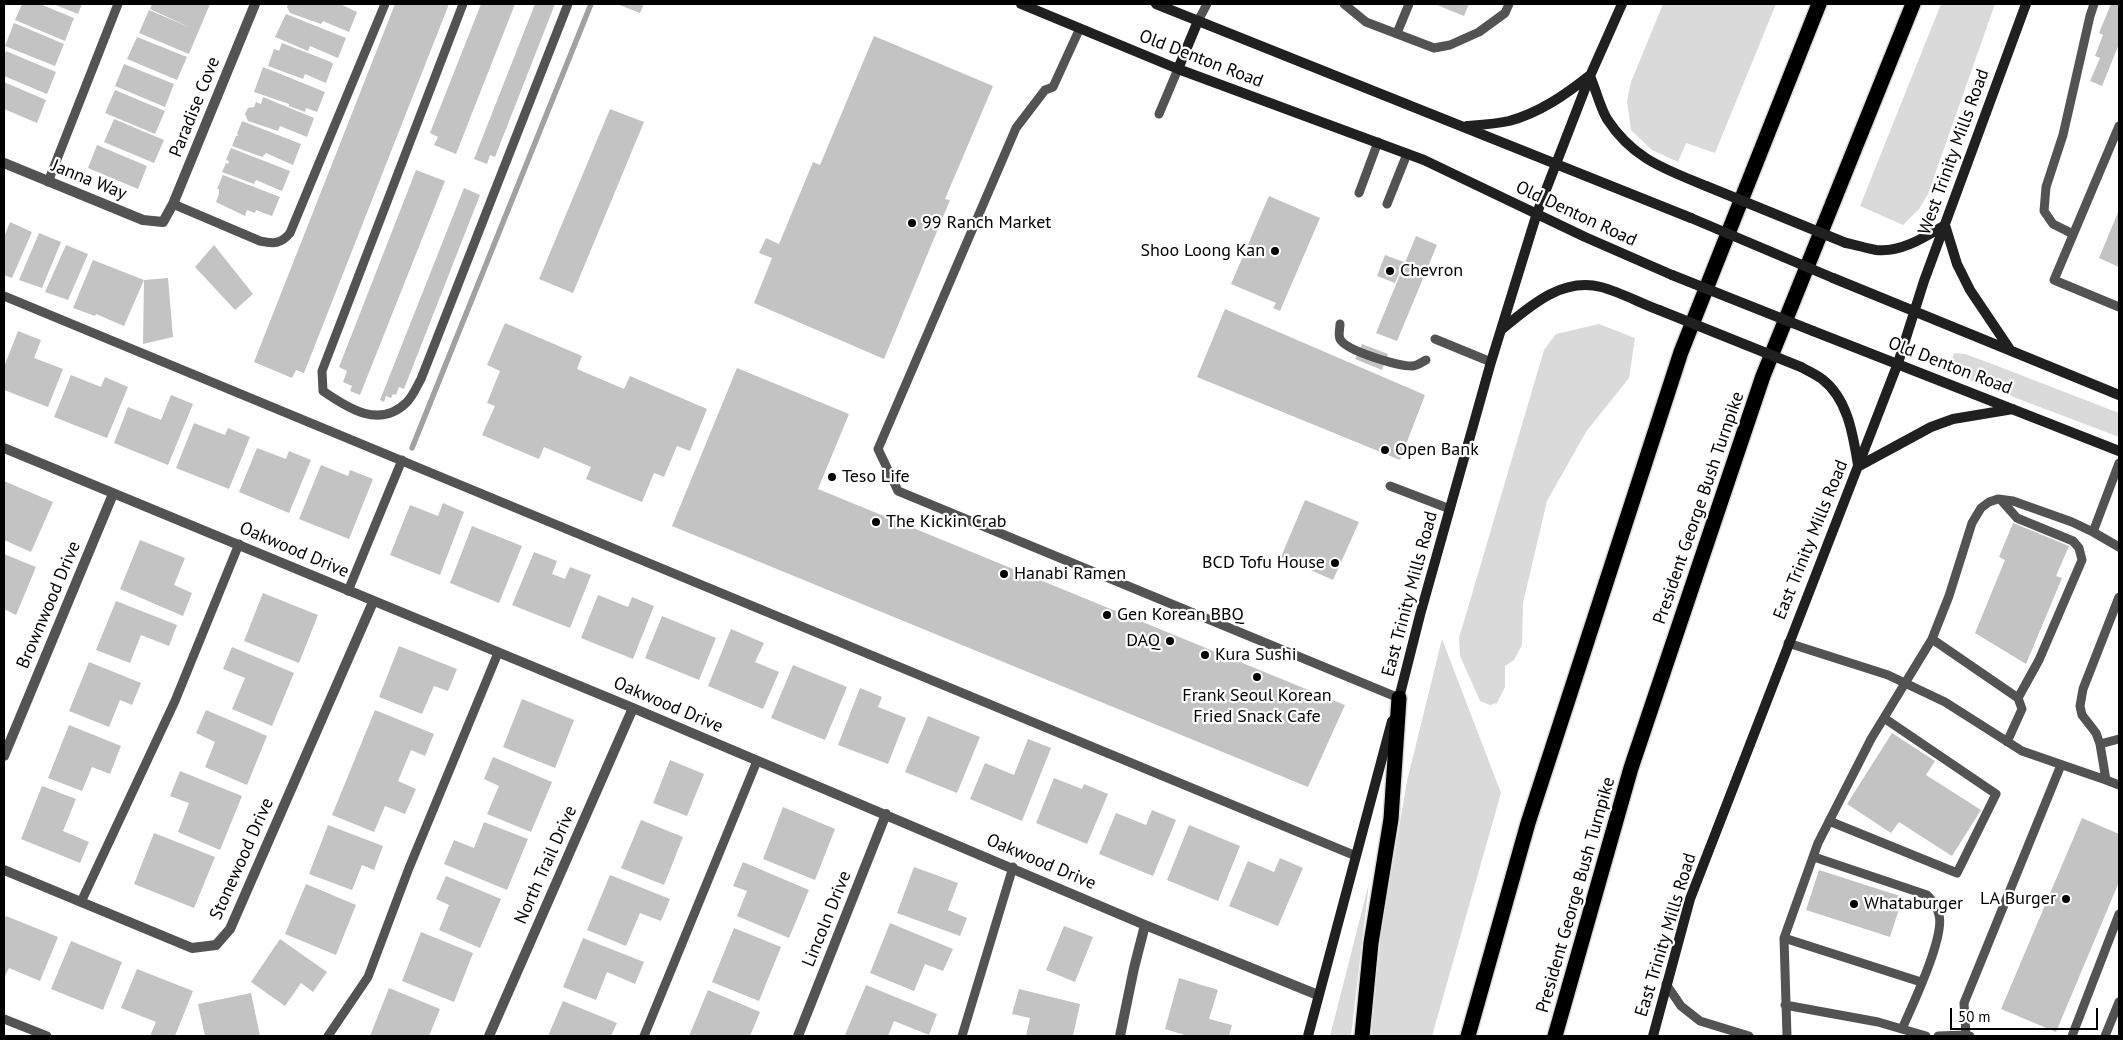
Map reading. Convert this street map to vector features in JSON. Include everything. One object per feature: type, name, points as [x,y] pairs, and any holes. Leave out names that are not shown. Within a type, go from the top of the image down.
[{"type":"highway","points":[[1468,1036],[1528,823],[1682,352],[1819,4]]},
{"type":"highway","name":"President George Bush Turnpike","points":[[1555,1036],[1631,768],[1763,376],[1913,4]]},
{"type":"highway","points":[[1362,1036],[1371,943],[1391,819],[1399,698]]},
{"type":"main road","name":"Old Denton Road","points":[[1021,4],[1178,69],[1408,154],[1585,237],[1672,275],[2014,408],[2119,451]]},
{"type":"main road","name":"Old Denton Road","points":[[1156,4],[1466,126],[2011,352],[2119,394]]},
{"type":"main road","points":[[1557,165],[1590,76],[1622,4]]},
{"type":"main road","name":"West Trinity Mills Road","points":[[1914,312],[2026,4]]},
{"type":"main road","points":[[1178,69],[1198,21]]},
{"type":"main road","points":[[1466,126],[1508,121],[1532,113],[1560,98],[1590,76]]},
{"type":"main road","points":[[1590,76],[1607,118],[1626,143],[1648,161],[1706,186],[1846,243],[1877,250],[1892,249],[1923,238],[1945,225],[1957,264],[1970,290],[2011,352]]},
{"type":"main road","name":"East Trinity Mills Road","points":[[1308,1036],[1491,362],[1537,213],[1557,165]]},
{"type":"main road","points":[[1501,330],[1533,303],[1571,286],[1600,287],[1801,366],[1823,380],[1840,403],[1852,427],[1859,466],[1932,426],[1953,419],[2014,408]]},
{"type":"main road","name":"East Trinity Mills Road","points":[[1653,1036],[1690,899],[1898,364],[1914,312]]},
{"type":"street","name":"Paradise Cove","points":[[163,222],[173,204],[255,4]]},
{"type":"street","name":"Janna Way","points":[[4,164],[143,220],[163,222]]},
{"type":"street","name":"Oakwood Drive","points":[[4,448],[633,708],[1013,867],[1146,925],[1318,995]]},
{"type":"street","name":"Brownwood Drive","points":[[4,756],[113,494]]},
{"type":"street","name":"Stonewood Drive","points":[[4,870],[192,948],[216,945],[230,929],[373,602]]},
{"type":"street","name":"North Trail Drive","points":[[489,1036],[633,708]]},
{"type":"street","name":"Lincoln Drive","points":[[798,1036],[886,814]]},
{"type":"street","points":[[1120,1036],[1134,968],[1146,925]]},
{"type":"lane","points":[[48,182],[118,4]]},
{"type":"lane","points":[[173,204],[260,241],[273,244],[283,242],[290,233],[384,4]]},
{"type":"lane","points":[[462,4],[322,371],[323,391],[342,404],[373,416],[393,414],[408,401],[421,378],[568,4]]},
{"type":"lane","points":[[1198,21],[1207,4]]},
{"type":"lane","points":[[1345,4],[1366,22],[1434,48],[1450,45],[1480,32],[1506,13],[1509,4]]},
{"type":"lane","points":[[1397,33],[1409,4]]},
{"type":"lane","points":[[2073,234],[2053,224],[2044,211],[2045,195],[2063,135],[2094,4]]},
{"type":"lane","points":[[1080,28],[1053,87],[1046,90],[1016,128],[878,449],[898,491],[1399,698]]},
{"type":"lane","points":[[1159,114],[1178,69]]},
{"type":"lane","points":[[2119,126],[2054,280],[2119,307]]},
{"type":"lane","points":[[1359,193],[1378,142]]},
{"type":"lane","points":[[1386,204],[1408,154]]},
{"type":"lane","points":[[4,296],[997,709],[1356,856]]},
{"type":"lane","points":[[1340,324],[1338,337],[1341,342],[1351,348],[1395,364],[1414,366],[1426,360]]},
{"type":"lane","points":[[1435,339],[1491,362]]},
{"type":"lane","points":[[348,591],[402,460]]},
{"type":"lane","points":[[2093,532],[2119,462]]},
{"type":"lane","points":[[1390,486],[1450,509]]},
{"type":"lane","points":[[2001,500],[2017,518],[2073,541],[2079,548],[2082,560],[2039,660],[2018,698]]},
{"type":"lane","points":[[1787,1036],[1784,938],[1814,856],[1829,821],[1884,718],[1932,639],[1972,523],[1981,508],[1989,502],[2012,501],[2072,522],[2119,547]]},
{"type":"lane","points":[[82,902],[175,702],[239,544]]},
{"type":"lane","points":[[2106,780],[2100,744],[2096,733],[2082,715],[2080,706],[2083,689],[2119,597]]},
{"type":"lane","points":[[1932,639],[2018,698],[2022,709],[2007,742]]},
{"type":"lane","points":[[1788,643],[1888,675],[1945,702],[2022,751],[2119,785]]},
{"type":"lane","points":[[328,1036],[368,977],[409,868],[498,653]]},
{"type":"lane","points":[[1829,821],[1957,873],[1996,794],[1884,718]]},
{"type":"lane","points":[[2100,744],[2119,739]]},
{"type":"lane","points":[[644,1036],[757,761]]},
{"type":"lane","points":[[1938,1036],[1968,1035],[1964,1003],[2062,764]]},
{"type":"lane","points":[[1814,856],[1927,895],[1936,905],[1940,917],[1936,943],[1902,1029]]},
{"type":"lane","points":[[962,1036],[1013,867]]},
{"type":"lane","points":[[2072,1036],[2119,914]]},
{"type":"lane","points":[[1784,938],[1921,982]]},
{"type":"lane","points":[[1666,984],[1681,1006],[1700,1021],[1749,1036]]},
{"type":"lane","points":[[2105,1036],[2119,1002]]},
{"type":"lane","points":[[1785,1005],[1878,1022],[1926,1036]]},
{"type":"lane","points":[[4,1019],[47,1036]]},
{"type":"shaded area","points":[[1663,4],[1776,4],[1715,153],[1686,143],[1678,162],[1652,150],[1631,130],[1627,101],[1631,82]]},
{"type":"shaded area","points":[[1941,4],[1995,4],[1928,194],[1919,209],[1903,225],[1860,206]]},
{"type":"shaded area","points":[[1599,324],[1635,338],[1629,378],[1586,432],[1547,501],[1523,603],[1522,645],[1514,660],[1505,666],[1505,687],[1497,703],[1490,705],[1480,701],[1460,656],[1459,638],[1544,350],[1556,334]]},
{"type":"shaded area","points":[[1954,353],[1965,354],[1987,362],[2119,413],[2119,437],[1958,376],[1949,369]]},
{"type":"shaded area","points":[[1442,639],[1501,793],[1432,1036],[1371,1036],[1381,932],[1407,781]]},
{"type":"shaded area","points":[[1369,883],[1351,1036],[1330,1036]]},
{"type":"building","points":[[22,4],[40,4],[74,18],[65,41],[15,20]]},
{"type":"building","points":[[53,4],[82,4],[78,14]]},
{"type":"building","points":[[152,4],[210,4],[189,54],[139,33],[149,10],[191,28],[150,9]]},
{"type":"building","points":[[288,4],[340,4],[357,12],[349,32],[323,21],[321,24],[290,13],[287,7]]},
{"type":"building","points":[[395,4],[449,4],[304,373],[296,370],[292,378],[254,362]]},
{"type":"building","points":[[481,4],[515,4],[456,154],[434,145],[438,137],[430,133]]},
{"type":"building","points":[[535,4],[555,4],[495,157],[490,155],[487,164],[474,159]]},
{"type":"building","points":[[617,4],[644,4],[640,13]]},
{"type":"building","points":[[1438,4],[1469,4],[1464,16]]},
{"type":"building","points":[[2111,4],[2119,4],[2119,44],[2102,86],[2090,81],[2100,58],[2095,56],[2103,35],[2099,33]]},
{"type":"building","points":[[286,14],[346,38],[338,58],[310,46],[308,51],[275,37]]},
{"type":"building","points":[[14,23],[64,44],[55,66],[5,46]]},
{"type":"building","points":[[874,36],[993,86],[945,199],[950,200],[884,359],[754,303],[772,258],[759,253],[766,238],[779,244],[813,162],[820,165]]},
{"type":"building","points":[[137,37],[187,57],[177,80],[127,59]]},
{"type":"building","points":[[282,43],[331,62],[333,64],[326,83],[305,74],[303,79],[268,66],[274,49],[279,51]]},
{"type":"building","points":[[6,51],[56,72],[47,94],[4,76],[4,57]]},
{"type":"building","points":[[124,64],[174,84],[165,107],[115,86]]},
{"type":"building","points":[[263,67],[325,92],[317,112],[306,108],[305,112],[289,106],[289,104],[254,92]]},
{"type":"building","points":[[4,82],[46,100],[37,123],[4,109]]},
{"type":"building","points":[[115,90],[165,111],[155,134],[105,113]]},
{"type":"building","points":[[263,97],[314,118],[307,137],[280,126],[278,131],[248,121],[245,114],[248,108],[254,107],[256,102],[261,104]]},
{"type":"building","points":[[610,109],[644,122],[573,293],[539,279]]},
{"type":"building","points":[[114,119],[164,140],[154,163],[104,142]]},
{"type":"building","points":[[242,121],[301,144],[293,165],[266,153],[262,157],[232,146],[236,136],[239,135],[237,134]]},
{"type":"building","points":[[97,145],[147,166],[138,189],[88,168]]},
{"type":"building","points":[[231,148],[290,171],[282,191],[256,180],[254,184],[222,172],[226,163],[228,164],[229,161],[226,160]]},
{"type":"building","points":[[416,170],[445,181],[360,395],[350,391],[352,386],[343,382],[347,371],[339,367]]},
{"type":"building","points":[[223,175],[280,197],[272,216],[256,210],[255,213],[247,210],[245,216],[216,202],[219,194],[219,189],[217,189]]},
{"type":"building","points":[[464,188],[480,195],[404,389],[399,387],[396,395],[393,394],[391,398],[386,396],[384,402],[380,400]]},
{"type":"building","points":[[1269,196],[1320,218],[1280,311],[1273,308],[1276,303],[1231,284]]},
{"type":"building","points":[[2119,210],[2119,267],[2099,258]]},
{"type":"building","points":[[10,222],[32,232],[12,278],[4,275],[4,237]]},
{"type":"building","points":[[39,233],[61,242],[42,288],[19,280]]},
{"type":"building","points":[[1416,236],[1437,245],[1397,341],[1376,333]]},
{"type":"building","points":[[66,245],[88,254],[68,300],[45,292]]},
{"type":"building","points":[[214,245],[253,294],[235,310],[195,267]]},
{"type":"building","name":"Chevron","points":[[1385,255],[1404,262],[1395,283],[1377,276]]},
{"type":"building","points":[[93,260],[144,280],[124,326],[96,314],[95,316],[73,308]]},
{"type":"building","points":[[168,278],[173,337],[143,344],[144,280]]},
{"type":"building","points":[[1225,309],[1425,395],[1400,460],[1197,377]]},
{"type":"building","points":[[505,323],[582,356],[577,369],[624,389],[630,376],[707,409],[690,451],[677,446],[664,477],[654,473],[642,502],[586,479],[591,467],[544,447],[539,459],[482,435],[495,406],[487,403],[500,371],[487,365]]},
{"type":"building","points":[[18,331],[41,340],[34,358],[63,369],[48,407],[4,390],[4,367]]},
{"type":"building","points":[[1362,344],[1388,354],[1382,370],[1355,359]]},
{"type":"building","points":[[737,368],[849,414],[818,489],[1345,705],[1308,787],[672,526]]},
{"type":"building","points":[[71,375],[101,387],[105,377],[128,387],[107,438],[54,417]]},
{"type":"building","points":[[171,395],[193,404],[168,465],[114,443],[128,407],[161,420]]},
{"type":"building","points":[[194,423],[225,435],[228,428],[250,437],[229,489],[176,468]]},
{"type":"building","points":[[257,448],[286,459],[289,451],[311,460],[289,513],[239,492]]},
{"type":"building","points":[[321,465],[348,476],[350,470],[373,479],[349,539],[299,519]]},
{"type":"building","points":[[4,481],[53,502],[31,552],[4,540]]},
{"type":"building","points":[[1305,500],[1359,522],[1333,580],[1281,557]]},
{"type":"building","points":[[443,503],[464,512],[440,575],[390,555],[410,505],[438,516]]},
{"type":"building","points":[[2013,523],[2069,546],[2056,576],[2062,578],[2026,664],[1975,633],[2005,560],[1999,557]]},
{"type":"building","points":[[472,526],[522,546],[499,603],[450,583]]},
{"type":"building","points":[[140,540],[185,558],[174,585],[192,593],[183,616],[120,589]]},
{"type":"building","points":[[534,552],[557,561],[552,574],[565,579],[570,567],[591,575],[570,628],[512,605]]},
{"type":"building","points":[[4,554],[36,567],[16,615],[4,609]]},
{"type":"building","points":[[263,593],[318,615],[299,663],[244,641]]},
{"type":"building","points":[[598,595],[628,607],[632,597],[654,606],[633,659],[581,638]]},
{"type":"building","points":[[116,601],[177,625],[169,646],[141,635],[130,663],[96,650]]},
{"type":"building","points":[[662,616],[716,638],[699,680],[645,658]]},
{"type":"building","points":[[731,629],[764,643],[755,662],[779,672],[763,709],[708,686]]},
{"type":"building","points":[[399,646],[457,669],[448,691],[434,686],[422,714],[379,697]]},
{"type":"building","points":[[232,647],[294,673],[272,726],[232,709],[245,678],[223,669]]},
{"type":"building","points":[[89,662],[141,683],[132,705],[120,700],[109,727],[69,711]]},
{"type":"building","points":[[793,665],[847,687],[825,740],[771,718]]},
{"type":"building","points":[[860,688],[882,697],[878,707],[906,718],[888,764],[838,745]]},
{"type":"building","points":[[522,699],[574,720],[555,768],[503,747]]},
{"type":"building","points":[[206,710],[267,736],[247,785],[205,767],[215,742],[196,733]]},
{"type":"building","points":[[375,710],[434,734],[425,756],[411,750],[398,781],[416,789],[405,814],[385,806],[374,832],[332,815]]},
{"type":"building","points":[[928,716],[980,737],[957,793],[905,772]]},
{"type":"building","points":[[69,725],[121,746],[110,774],[92,767],[82,791],[48,778]]},
{"type":"building","points":[[1892,733],[1935,761],[1926,775],[1981,810],[1952,856],[1899,822],[1891,833],[1847,804]]},
{"type":"building","points":[[1028,739],[1051,748],[1022,821],[970,799],[985,763],[1014,775]]},
{"type":"building","points":[[493,757],[552,782],[531,832],[487,814],[499,786],[484,779]]},
{"type":"building","points":[[670,760],[704,774],[687,816],[653,803]]},
{"type":"building","points":[[180,771],[242,796],[220,850],[178,832],[189,803],[170,796]]},
{"type":"building","points":[[1054,778],[1082,789],[1084,784],[1108,794],[1087,844],[1036,823]]},
{"type":"building","points":[[42,786],[76,799],[63,831],[89,842],[80,863],[21,839]]},
{"type":"building","points":[[783,807],[835,829],[815,880],[763,859]]},
{"type":"building","points":[[1152,810],[1176,820],[1153,876],[1099,854],[1116,813],[1146,825]]},
{"type":"building","points":[[2082,818],[2119,834],[2119,882],[2056,1032],[2001,1009]]},
{"type":"building","points":[[641,820],[683,837],[664,885],[621,868]]},
{"type":"building","points":[[484,822],[528,839],[507,890],[444,864],[454,840],[474,848]]},
{"type":"building","points":[[328,825],[383,846],[374,870],[362,865],[352,890],[309,874]]},
{"type":"building","points":[[1189,825],[1240,846],[1218,901],[1167,880]]},
{"type":"building","points":[[154,833],[215,857],[194,908],[134,884]]},
{"type":"building","points":[[1280,858],[1303,868],[1278,926],[1229,906],[1248,861],[1274,872]]},
{"type":"building","points":[[743,862],[809,890],[789,938],[737,916],[747,891],[733,886]]},
{"type":"building","points":[[914,867],[958,883],[948,910],[967,918],[960,936],[897,913]]},
{"type":"building","name":"Whataburger","points":[[1819,870],[1903,897],[1890,937],[1806,910]]},
{"type":"building","points":[[610,875],[670,899],[661,921],[640,913],[626,946],[587,930]]},
{"type":"building","points":[[446,876],[501,899],[480,948],[439,930],[449,905],[436,899]]},
{"type":"building","points":[[306,884],[356,905],[336,955],[285,934]]},
{"type":"building","points":[[6,916],[58,937],[40,981],[9,968],[4,976],[4,920]]},
{"type":"building","points":[[890,923],[953,949],[943,971],[925,964],[914,991],[870,973]]},
{"type":"building","points":[[1064,926],[1093,937],[1075,982],[1046,970]]},
{"type":"building","points":[[734,928],[781,947],[759,1001],[712,982]]},
{"type":"building","points":[[421,932],[473,953],[454,1002],[402,981]]},
{"type":"building","points":[[583,938],[644,962],[635,984],[607,972],[596,1000],[563,987]]},
{"type":"building","points":[[280,939],[327,972],[313,992],[301,983],[285,1006],[251,982]]},
{"type":"building","points":[[71,941],[122,962],[103,1010],[51,989]]},
{"type":"building","points":[[137,969],[193,991],[175,1036],[150,1036],[156,1022],[121,1008]]},
{"type":"building","points":[[1179,978],[1218,990],[1209,1019],[1232,1025],[1229,1036],[1188,1036],[1165,1029]]},
{"type":"building","points":[[866,985],[937,1014],[929,1035],[894,1021],[888,1036],[845,1035]]},
{"type":"building","points":[[389,988],[440,1009],[429,1036],[370,1036]]},
{"type":"building","points":[[1019,989],[1080,1004],[1073,1036],[1026,1036],[1030,1018],[1012,1014]]},
{"type":"building","points":[[708,990],[760,1012],[750,1036],[689,1036]]},
{"type":"building","points":[[251,993],[260,1036],[205,1036],[198,1004]]},
{"type":"building","points":[[563,1001],[617,1023],[611,1036],[548,1036]]},
{"type":"waterway","points":[[412,448],[591,4]]},
{"type":"place","name":"99 Ranch Market","points":[[912,223]]},
{"type":"place","name":"Shoo Loong Kan","points":[[1275,251]]},
{"type":"place","name":"Chevron","points":[[1390,271]]},
{"type":"place","name":"Open Bank","points":[[1385,450]]},
{"type":"place","name":"Teso Life","points":[[832,477]]},
{"type":"place","name":"The Kickin Crab","points":[[876,522]]},
{"type":"place","name":"BCD Tofu House","points":[[1335,563]]},
{"type":"place","name":"Hanabi Ramen","points":[[1004,574]]},
{"type":"place","name":"Gen Korean BBQ","points":[[1107,615]]},
{"type":"place","name":"DAQ","points":[[1170,641]]},
{"type":"place","name":"Kura Sushi","points":[[1205,655]]},
{"type":"place","name":"Frank Seoul Korean Fried Snack Cafe","points":[[1257,677]]},
{"type":"place","name":"LA Burger","points":[[2066,899]]},
{"type":"place","name":"Whataburger","points":[[1854,904]]}]
